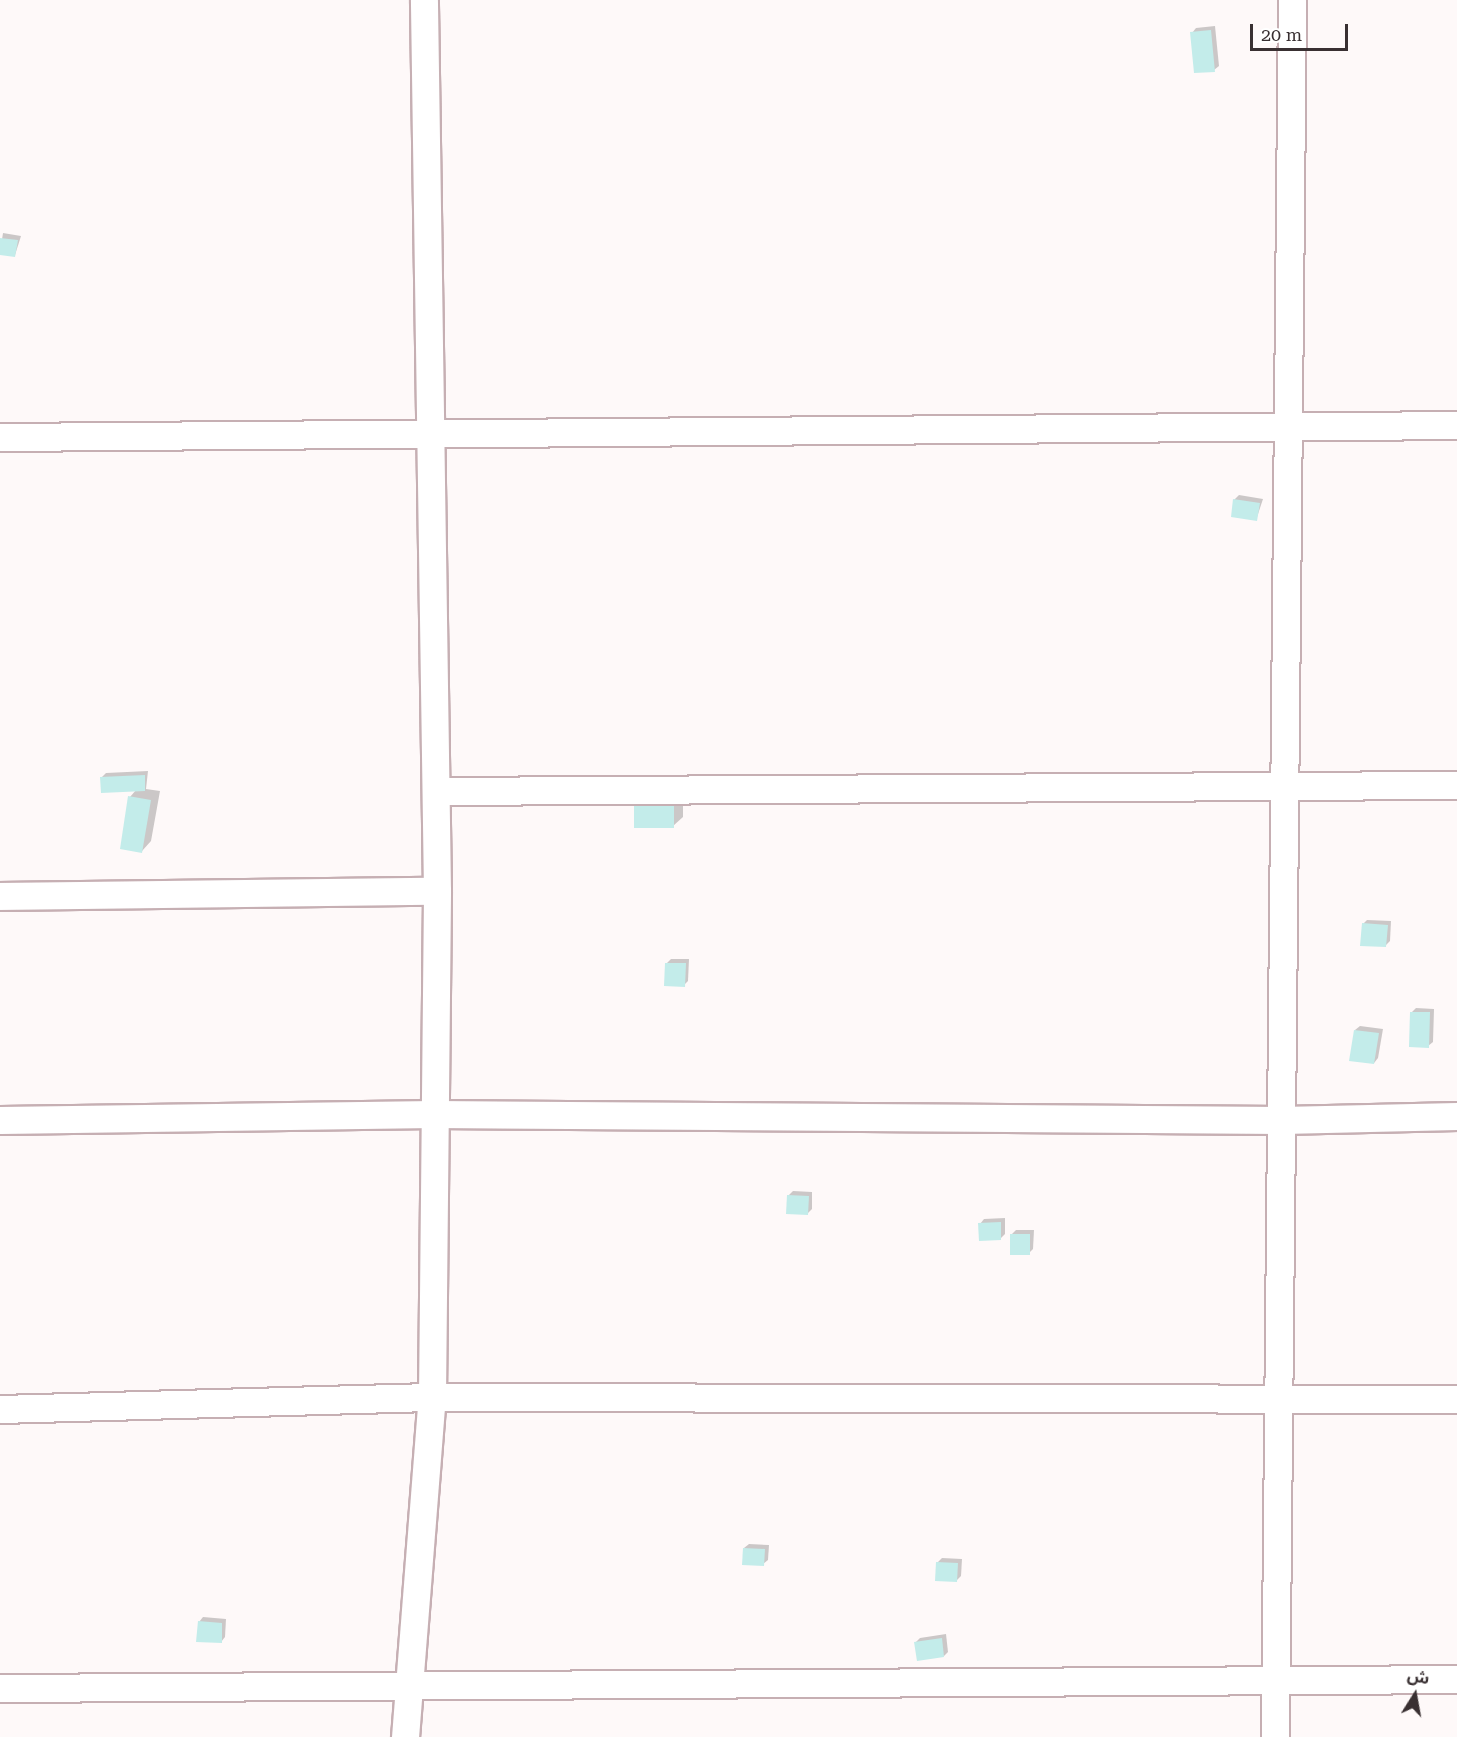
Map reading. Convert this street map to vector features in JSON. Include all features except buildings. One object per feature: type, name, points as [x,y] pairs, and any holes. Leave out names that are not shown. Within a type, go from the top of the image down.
[{"type":"street","points":[[405,1737],[432,1397],[437,891],[424,0]]},
{"type":"street","points":[[1275,1737],[1292,0]]},
{"type":"street","points":[[0,437],[1457,425]]},
{"type":"street","points":[[436,790],[1457,784]]},
{"type":"street","points":[[0,896],[437,891]]},
{"type":"street","points":[[0,1120],[434,1114],[1282,1120],[1457,1116]]},
{"type":"street","points":[[0,1408],[432,1397],[1457,1399]]},
{"type":"street","points":[[0,1688],[410,1683],[1275,1682],[1457,1679]]}]
